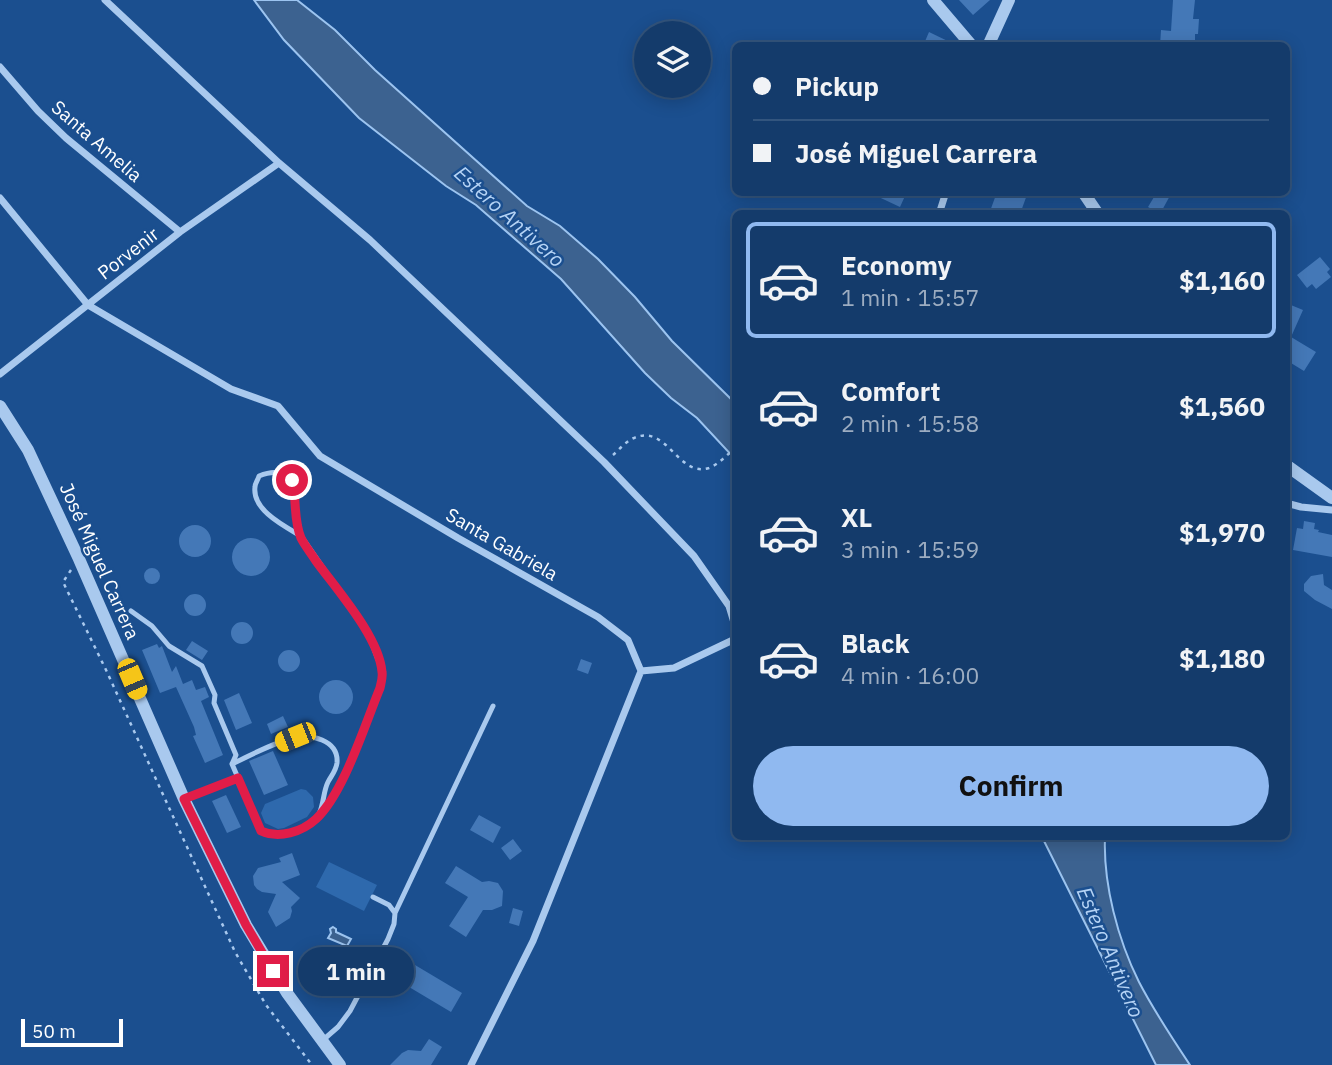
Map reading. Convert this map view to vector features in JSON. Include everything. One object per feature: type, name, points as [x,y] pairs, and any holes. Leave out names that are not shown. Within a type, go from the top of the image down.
[{"type":"street","points":[[105,0],[279,163],[370,240],[604,462],[694,556],[729,606],[732,616]]},
{"type":"street","points":[[933,0],[969,42]]},
{"type":"street","points":[[990,42],[1009,0]]},
{"type":"street","name":"Santa Amelia","points":[[0,67],[38,111],[66,138],[180,232]]},
{"type":"street","name":"Porvenir","points":[[0,374],[180,232],[279,163]]},
{"type":"street","name":"Santa Gabriela","points":[[0,198],[88,305],[231,389],[278,406],[320,456],[598,617],[628,640],[641,671]]},
{"type":"street","name":"José Miguel Carrera","points":[[1,411],[28,450],[184,799],[246,925],[287,993],[340,1065]]},
{"type":"street","points":[[1290,469],[1332,498]]},
{"type":"street","points":[[1290,504],[1332,510]]},
{"type":"street","points":[[471,1065],[533,941],[641,671],[674,668],[732,640]]},
{"type":"lane","points":[[131,611],[152,626],[169,646],[202,666],[236,755],[232,764],[261,831],[278,835],[292,833],[316,820],[331,801],[380,688],[382,670],[368,633],[300,536],[258,504],[254,488],[260,476],[271,471],[283,473],[292,480],[300,536]]},
{"type":"lane","points":[[322,1040],[338,1027],[350,1011],[388,939],[395,913],[493,706]]},
{"type":"lane","points":[[232,764],[295,737],[327,742],[337,754],[337,764],[326,785],[316,820]]},
{"type":"lane","points":[[184,799],[238,778]]},
{"type":"lane","points":[[373,897],[389,905],[395,913]]},
{"type":"path","points":[[604,462],[633,438],[643,436],[657,437],[686,464],[695,468],[706,469],[717,464],[732,451]]},
{"type":"path","points":[[79,559],[63,582],[235,952],[266,1005],[312,1065]]},
{"type":"shaded area","points":[[301,789],[313,797],[314,807],[307,817],[278,829],[265,823],[261,813],[265,804]]},
{"type":"shaded area","points":[[329,862],[377,885],[364,911],[316,887]]},
{"type":"water","name":"Estero Antivero","points":[[254,0],[297,0],[335,30],[375,70],[527,206],[560,226],[598,259],[672,341],[732,400],[732,456],[697,418],[645,373],[561,279],[476,205],[446,186],[359,118],[284,40]]},
{"type":"water","name":"Estero Antivero","points":[[1044,840],[1105,840],[1109,892],[1118,930],[1131,966],[1163,1024],[1190,1065],[1156,1065]]},
{"type":"water","points":[[333,927],[336,932],[351,939],[347,946],[328,938]]},
{"type":"building","points":[[959,0],[990,0],[973,15]]},
{"type":"building","points":[[1173,0],[1195,0],[1193,19],[1199,19],[1195,42],[1160,42],[1161,30],[1171,31]]},
{"type":"building","points":[[929,32],[950,42],[925,42]]},
{"type":"building","points":[[877,196],[905,196],[900,207]]},
{"type":"building","points":[[996,196],[1027,196],[1021,210],[990,210]]},
{"type":"building","points":[[1155,196],[1170,196],[1162,210],[1148,207]]},
{"type":"building","points":[[1320,257],[1330,269],[1327,272],[1331,277],[1316,289],[1312,284],[1307,288],[1297,275]]},
{"type":"building","points":[[1290,305],[1303,310],[1291,337],[1316,352],[1304,371],[1290,362]]},
{"type":"building","points":[[1304,521],[1315,523],[1314,529],[1319,530],[1318,532],[1332,535],[1332,557],[1293,550],[1297,528],[1303,529]]},
{"type":"building","points":[[195,525],[206,530],[211,541],[206,552],[195,557],[184,552],[179,541],[184,530]]},
{"type":"building","points":[[251,538],[264,544],[270,557],[264,570],[251,576],[238,570],[232,557],[238,544]]},
{"type":"building","points":[[149,568],[155,568],[160,576],[158,582],[149,584],[144,579],[144,573]]},
{"type":"building","points":[[1323,574],[1324,585],[1332,590],[1332,609],[1304,591],[1304,584],[1311,576]]},
{"type":"building","points":[[195,594],[203,597],[206,605],[203,613],[195,616],[187,613],[184,605],[187,597]]},
{"type":"building","points":[[242,622],[250,625],[253,633],[250,641],[242,644],[234,641],[231,633],[234,625]]},
{"type":"building","points":[[192,641],[208,651],[202,660],[186,650]]},
{"type":"building","points":[[157,644],[159,648],[162,646],[172,672],[176,666],[183,684],[192,680],[196,690],[205,687],[209,697],[201,701],[223,755],[205,763],[193,736],[196,735],[194,727],[176,687],[160,693],[142,650]]},
{"type":"building","points":[[289,650],[297,653],[300,661],[297,669],[289,672],[281,669],[278,661],[281,653]]},
{"type":"building","points":[[581,659],[592,663],[588,674],[577,670]]},
{"type":"building","points":[[336,680],[348,685],[353,697],[348,709],[336,714],[324,709],[319,697],[324,685]]},
{"type":"building","points":[[239,693],[252,723],[236,730],[224,700]]},
{"type":"building","points":[[283,716],[288,727],[271,734],[267,724]]},
{"type":"building","points":[[273,751],[288,785],[264,795],[249,761]]},
{"type":"building","points":[[226,795],[241,827],[227,833],[212,801]]},
{"type":"building","points":[[479,815],[501,827],[493,843],[470,830]]},
{"type":"building","points":[[513,839],[522,851],[510,860],[501,848]]},
{"type":"building","points":[[292,853],[300,875],[282,882],[300,898],[291,907],[290,918],[276,927],[268,912],[276,894],[257,889],[253,876],[258,868],[281,862],[279,858]]},
{"type":"building","points":[[456,866],[482,882],[498,883],[503,891],[502,906],[483,910],[466,937],[449,926],[468,897],[445,883]]},
{"type":"building","points":[[513,908],[523,911],[519,926],[509,923]]},
{"type":"building","points":[[332,958],[346,964],[332,998],[318,992]]},
{"type":"building","points":[[415,965],[462,993],[451,1012],[404,984]]},
{"type":"building","points":[[429,1039],[442,1047],[431,1065],[390,1065],[408,1050],[421,1051]]},
{"type":"route","points":[[273,971],[246,925],[184,799],[238,778],[261,831],[278,835],[292,833],[316,820],[331,801],[343,778],[382,677],[378,657],[368,633],[300,536],[292,480]]}]
